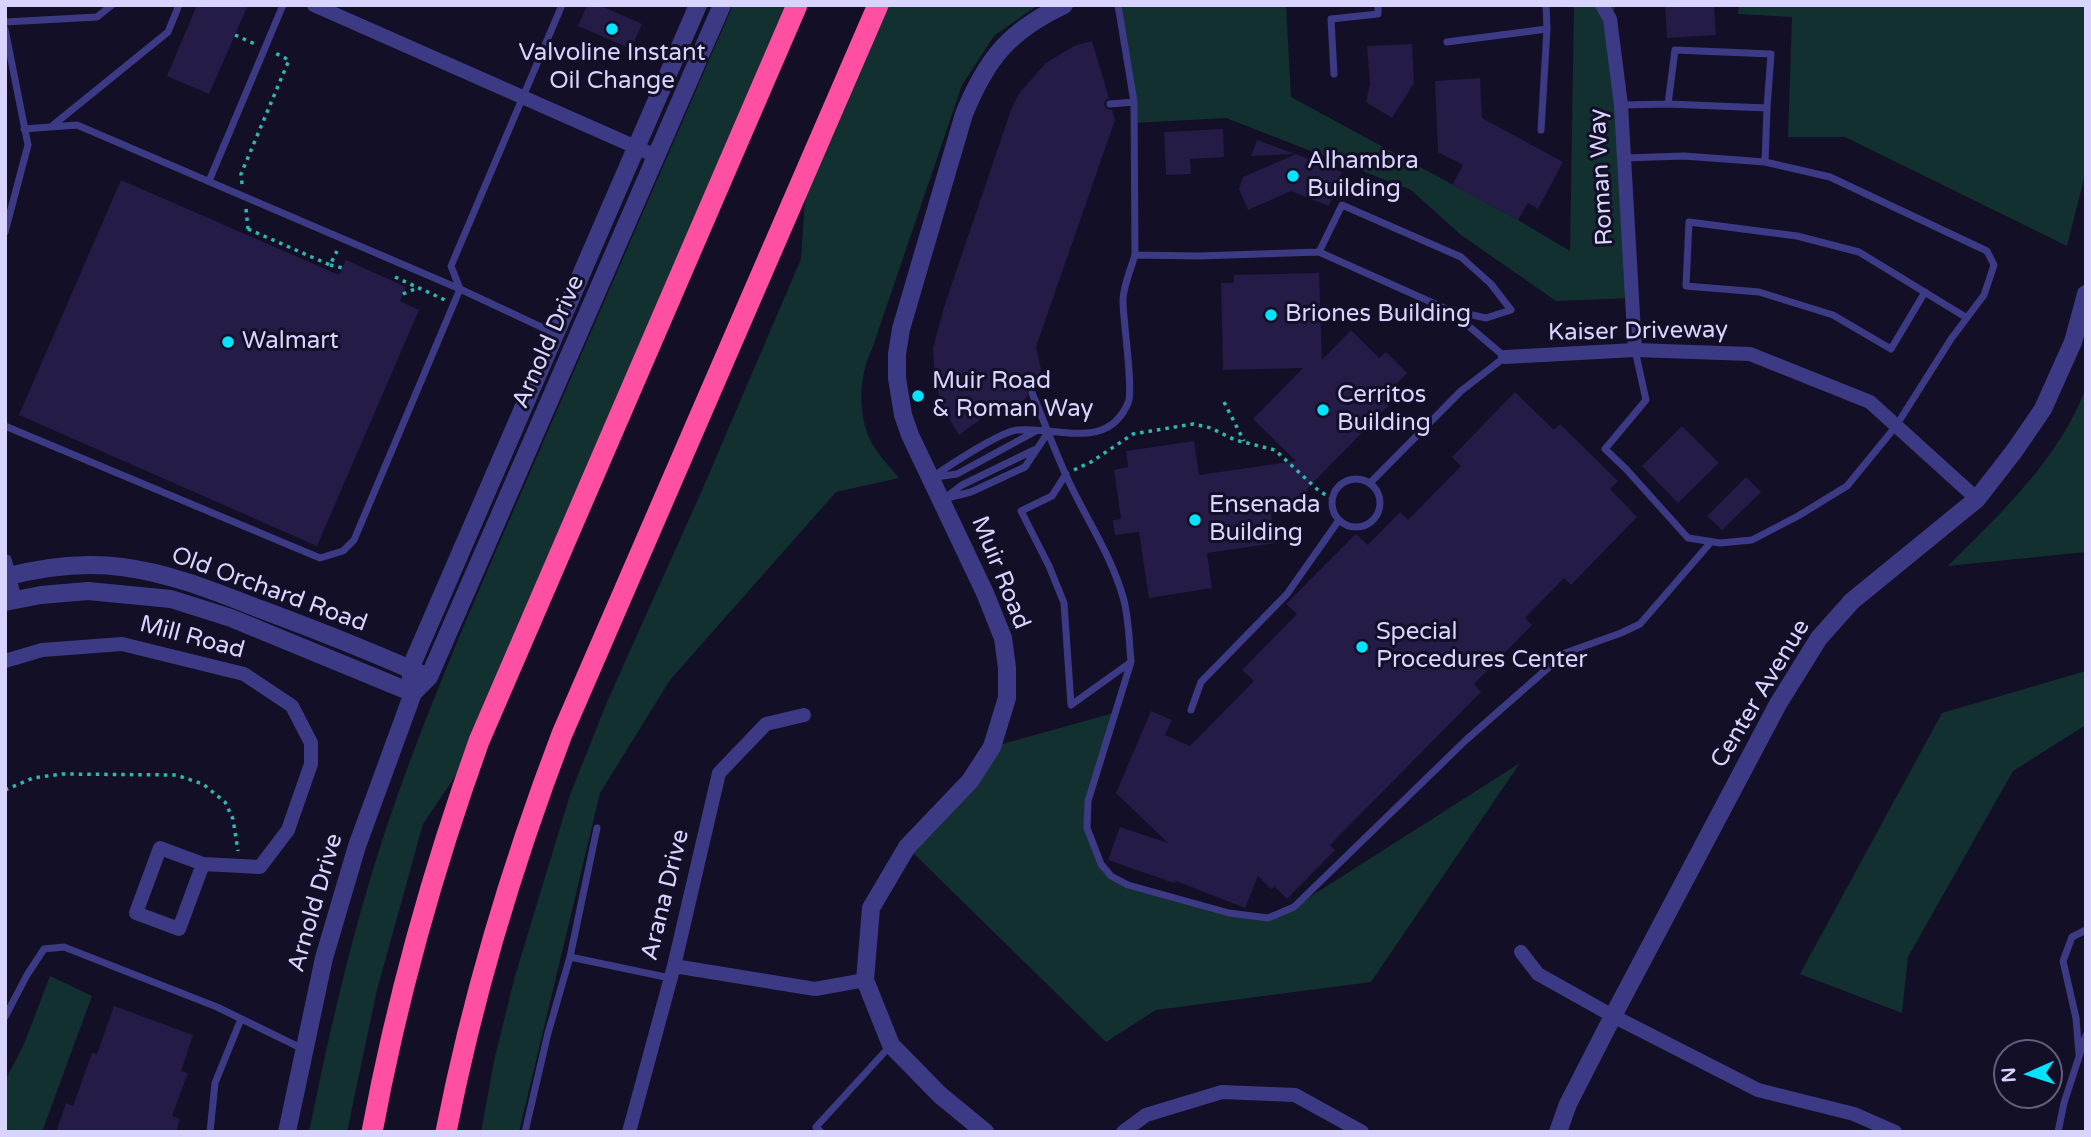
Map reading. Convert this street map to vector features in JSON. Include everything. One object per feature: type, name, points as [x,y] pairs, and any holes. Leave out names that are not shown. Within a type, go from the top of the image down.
[{"type":"highway","points":[[372,1132],[414,943],[442,849],[479,741],[797,5]]},
{"type":"highway","points":[[446,1132],[482,971],[519,851],[562,734],[878,5]]},
{"type":"street","points":[[314,5],[656,156]]},
{"type":"street","name":"Arnold Drive","points":[[413,693],[410,669],[698,5]]},
{"type":"street","name":"Arnold Drive","points":[[287,1132],[324,958],[357,846],[413,693],[429,677],[722,5]]},
{"type":"street","name":"Muir Road","points":[[985,1132],[940,1095],[891,1045],[865,981],[871,908],[907,846],[970,781],[992,747],[1007,698],[1003,638],[943,499],[910,435],[898,397],[897,354],[901,329],[964,114],[977,82],[989,62],[1012,37],[1042,16],[1064,5]]},
{"type":"street","name":"Roman Way","points":[[1602,5],[1610,19],[1621,104],[1635,350]]},
{"type":"street","name":"Center Avenue","points":[[1558,1132],[1567,1104],[1613,1016],[1778,704],[1819,638],[1852,601],[1977,499],[2043,409],[2073,342],[2086,294]]},
{"type":"street","name":"Kaiser Driveway","points":[[1505,357],[1635,350],[1750,354],[1870,402],[1977,499]]},
{"type":"street","name":"Old Orchard Road","points":[[7,571],[81,565],[122,567],[156,574],[198,585],[429,677]]},
{"type":"street","points":[[7,571],[10,601]]},
{"type":"street","name":"Old Orchard Road","points":[[10,601],[88,592],[171,599],[231,618],[413,693]]},
{"type":"street","name":"Mill Road","points":[[5,661],[42,650],[122,644],[244,674],[292,706],[312,743],[311,764],[288,830],[260,867],[203,864],[160,848],[136,913],[179,929],[203,864]]},
{"type":"street","name":"Arana Drive","points":[[632,1131],[719,773],[766,724],[804,715]]},
{"type":"street","points":[[1521,952],[1538,974],[1613,1016],[1758,1090],[1854,1114],[1895,1132]]},
{"type":"street","points":[[672,972],[815,989],[865,981]]},
{"type":"street","points":[[1123,1132],[1146,1115],[1222,1092],[1295,1096],[1362,1132]]},
{"type":"lane","points":[[5,22],[97,17],[112,5]]},
{"type":"lane","points":[[52,127],[168,32],[179,5]]},
{"type":"lane","points":[[209,181],[283,5]]},
{"type":"lane","points":[[5,426],[320,558],[342,551],[354,540],[460,289],[451,266],[562,5]]},
{"type":"lane","points":[[932,478],[951,463],[1015,430],[1083,434],[1100,432],[1116,423],[1130,401],[1123,298],[1135,255],[1134,102],[1118,5]]},
{"type":"lane","points":[[1334,74],[1331,19],[1378,14],[1378,5]]},
{"type":"lane","points":[[1541,130],[1546,5]]},
{"type":"lane","points":[[5,29],[28,145],[5,232]]},
{"type":"lane","points":[[1447,41],[1547,29]]},
{"type":"lane","points":[[1668,104],[1675,50],[1771,54],[1765,162]]},
{"type":"lane","points":[[1110,103],[1134,102]]},
{"type":"lane","points":[[1621,104],[1767,108]]},
{"type":"lane","points":[[24,129],[77,125],[460,289],[555,334]]},
{"type":"lane","points":[[1624,158],[1684,156],[1765,162],[1830,177],[1987,251],[1994,265],[1984,295],[1951,339],[1896,426],[1847,486],[1752,540],[1711,542],[1688,538],[1605,449],[1646,400],[1635,350]]},
{"type":"lane","points":[[1135,255],[1319,252],[1451,311],[1486,318],[1511,310],[1491,284],[1461,257],[1342,205],[1319,252]]},
{"type":"lane","points":[[1925,292],[1891,349],[1833,315],[1771,295],[1686,286],[1689,222],[1797,236],[1859,252],[1925,292],[1967,318]]},
{"type":"lane","points":[[1370,483],[1461,391],[1505,357],[1451,311]]},
{"type":"lane","points":[[1032,393],[1066,474],[1112,564],[1124,600],[1131,662],[1088,801],[1087,828],[1101,864],[1111,876],[1128,885],[1229,913],[1268,918],[1294,907],[1465,740],[1565,653],[1640,624],[1711,542]]},
{"type":"lane","points":[[943,499],[962,485],[1037,449],[1049,431]]},
{"type":"lane","points":[[1066,474],[1052,496],[1021,511],[1064,603],[1071,705],[1131,662]]},
{"type":"lane","points":[[1363,479],[1370,483],[1380,496],[1378,512],[1374,519],[1368,524],[1353,527],[1339,520],[1332,507],[1332,499],[1340,485],[1347,480],[1363,479]]},
{"type":"lane","points":[[1191,710],[1201,682],[1287,594],[1339,520]]},
{"type":"lane","points":[[525,1132],[548,1033],[570,957],[597,828]]},
{"type":"lane","points":[[2079,1055],[2076,1018],[2063,961],[2072,937],[2086,930]]},
{"type":"lane","points":[[5,1017],[44,949],[64,947],[241,1019],[303,1050]]},
{"type":"lane","points":[[570,957],[672,972]]},
{"type":"lane","points":[[210,1132],[215,1083],[241,1019]]},
{"type":"lane","points":[[2058,1132],[2064,1103],[2086,1035]]},
{"type":"lane","points":[[821,1132],[816,1127],[891,1045]]},
{"type":"path","points":[[287,59],[289,60],[241,174],[248,228],[342,268]]},
{"type":"path","points":[[330,265],[337,250],[348,256]]},
{"type":"path","points":[[395,277],[445,300]]},
{"type":"path","points":[[403,294],[418,287]]},
{"type":"path","points":[[1224,402],[1244,442]]},
{"type":"path","points":[[1066,474],[1091,462],[1133,434],[1193,424],[1275,450],[1318,490],[1332,499]]},
{"type":"path","points":[[5,790],[33,778],[62,774],[176,775],[202,785],[225,803],[233,819],[241,866]]},
{"type":"green space","points":[[733,5],[797,5],[479,741],[423,824],[377,990],[347,1132],[309,1132],[354,937],[405,774],[443,676]]},
{"type":"green space","points":[[878,5],[1038,5],[994,36],[962,85],[867,360],[861,398],[868,436],[899,478],[836,492],[670,680],[600,793],[519,1132],[481,1132],[494,1061],[515,976],[570,795],[607,702],[801,259],[807,169]]},
{"type":"green space","points":[[1118,5],[1286,5],[1291,97],[1570,251],[1574,5],[1616,5],[1610,19],[1632,298],[1556,301],[1461,235],[1411,190],[1226,118],[1134,123]]},
{"type":"green space","points":[[1739,5],[2086,5],[2086,171],[2067,246],[1845,137],[1788,137],[1792,17],[1738,14]]},
{"type":"green space","points":[[2086,388],[2086,552],[1948,566],[2027,484],[2060,438]]},
{"type":"green space","points":[[2086,671],[2086,725],[2013,771],[1908,957],[1902,1013],[1800,974],[1942,713]]},
{"type":"green space","points":[[1117,712],[1087,814],[1093,846],[1111,876],[1229,913],[1268,918],[1294,907],[1520,763],[1371,982],[1156,1010],[1106,1042],[907,847],[992,747]]},
{"type":"green space","points":[[50,976],[92,996],[42,1132],[5,1132],[5,1081],[24,1044]]},
{"type":"building","points":[[197,5],[248,5],[209,94],[167,76]]},
{"type":"building","name":"Valvoline Instant Oil Change","points":[[587,5],[599,5],[642,24],[631,49],[578,26]]},
{"type":"building","points":[[1665,5],[1714,5],[1716,35],[1667,38]]},
{"type":"building","points":[[1092,41],[1109,98],[1104,105],[1112,110],[1115,120],[1036,347],[1041,369],[1037,385],[1028,389],[1024,400],[1015,404],[1002,404],[959,435],[944,410],[935,382],[933,348],[945,304],[1011,110],[1020,92],[1046,63],[1074,46]]},
{"type":"building","points":[[1412,44],[1414,83],[1392,118],[1366,102],[1370,84],[1367,46]]},
{"type":"building","points":[[1480,78],[1482,118],[1563,162],[1538,209],[1528,203],[1518,220],[1452,185],[1463,165],[1438,152],[1435,81]]},
{"type":"building","points":[[1223,129],[1224,157],[1190,159],[1191,174],[1166,175],[1164,132]]},
{"type":"building","points":[[1257,140],[1295,154],[1251,156]]},
{"type":"building","name":"Alhambra Building","points":[[1296,154],[1342,172],[1329,206],[1291,191],[1248,210],[1239,189],[1243,177]]},
{"type":"building","name":"Walmart","points":[[121,180],[339,275],[346,260],[406,287],[400,301],[419,310],[317,546],[19,415]]},
{"type":"building","points":[[1319,273],[1322,360],[1351,330],[1379,358],[1386,352],[1407,373],[1387,394],[1393,401],[1307,489],[1310,507],[1271,513],[1276,543],[1207,553],[1212,588],[1149,598],[1139,532],[1115,535],[1113,520],[1121,519],[1114,470],[1128,467],[1126,451],[1194,441],[1199,475],[1296,461],[1253,419],[1303,368],[1223,370],[1221,283],[1234,283],[1234,275]]},
{"type":"building","name":"Special Procedures Center","points":[[1515,392],[1554,430],[1560,424],[1618,481],[1610,489],[1637,517],[1571,585],[1564,578],[1525,618],[1532,625],[1474,684],[1481,692],[1330,845],[1335,850],[1287,899],[1275,887],[1271,889],[1258,876],[1245,908],[1176,881],[1174,883],[1108,860],[1120,827],[1168,843],[1116,793],[1151,711],[1172,720],[1165,735],[1190,746],[1254,681],[1242,670],[1297,614],[1286,604],[1356,534],[1368,545],[1400,512],[1408,520],[1461,466],[1452,457]]},
{"type":"building","points":[[1682,426],[1719,463],[1678,503],[1642,466]]},
{"type":"building","points":[[1746,477],[1761,492],[1722,530],[1707,516]]},
{"type":"building","points":[[114,1006],[193,1035],[181,1071],[188,1073],[172,1116],[180,1119],[176,1132],[56,1132],[66,1103],[73,1106],[92,1053],[97,1054]]},
{"type":"place","name":"Valvoline Instant Oil Change","points":[[612,29]]},
{"type":"place","name":"Alhambra Building","points":[[1293,176]]},
{"type":"place","name":"Briones Building","points":[[1271,315]]},
{"type":"place","name":"Walmart","points":[[228,342]]},
{"type":"place","name":"Muir Road & Roman Way","points":[[918,396]]},
{"type":"place","name":"Cerritos Building","points":[[1323,410]]},
{"type":"place","name":"Ensenada Building","points":[[1195,520]]},
{"type":"place","name":"Special Procedures Center","points":[[1362,647]]}]
